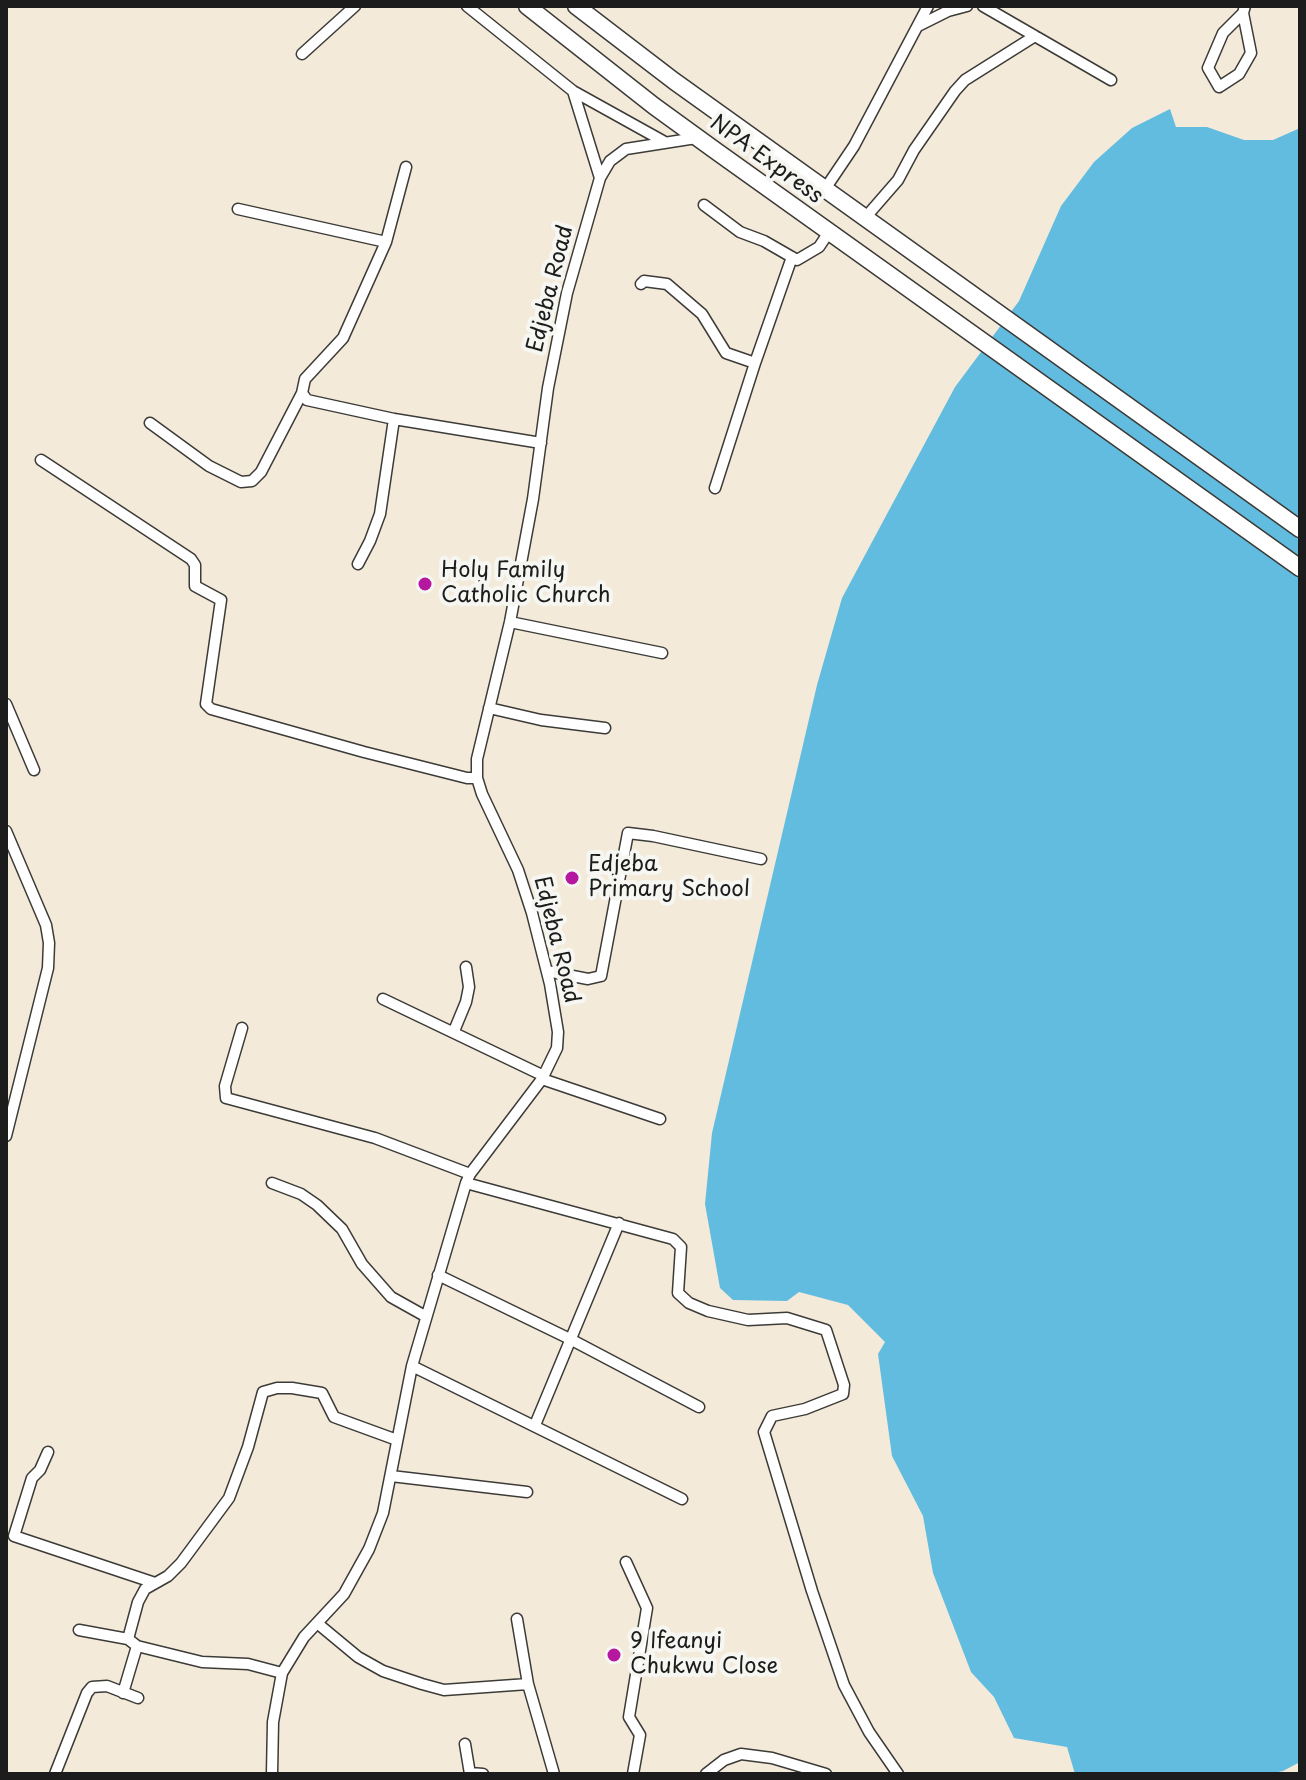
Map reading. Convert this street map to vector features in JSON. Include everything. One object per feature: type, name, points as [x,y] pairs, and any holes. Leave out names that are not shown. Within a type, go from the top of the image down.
[{"type":"main road","name":"NPA Express","points":[[527,6],[697,138],[1300,568]]},
{"type":"main road","name":"NPA Express","points":[[576,6],[674,81],[1300,529]]},
{"type":"street","points":[[302,54],[355,6]]},
{"type":"street","points":[[467,6],[573,91],[663,141]]},
{"type":"street","points":[[825,189],[854,146],[928,6]]},
{"type":"street","points":[[915,28],[948,11],[967,6]]},
{"type":"street","points":[[983,6],[1111,80]]},
{"type":"street","points":[[1244,10],[1251,53],[1239,74],[1219,87],[1208,68],[1223,33],[1244,10]]},
{"type":"street","points":[[865,218],[898,180],[914,150],[965,80],[1035,36]]},
{"type":"street","points":[[573,91],[600,178]]},
{"type":"street","name":"Edjeba Road","points":[[272,1774],[273,1722],[282,1673],[293,1651],[344,1594],[369,1549],[383,1513],[412,1366],[468,1178],[543,1077],[557,1048],[558,1032],[547,971],[532,913],[518,870],[477,778],[480,738],[510,622],[567,293],[600,178],[610,161],[626,149],[697,138]]},
{"type":"street","points":[[150,423],[209,466],[241,482],[252,481],[261,472],[302,393],[305,379],[343,338],[386,242],[406,167]]},
{"type":"street","points":[[704,205],[740,232],[764,241],[797,260],[819,247],[829,232]]},
{"type":"street","points":[[238,209],[386,242]]},
{"type":"street","points":[[715,488],[792,257]]},
{"type":"street","points":[[641,284],[644,281],[667,284],[702,314],[726,353],[755,363]]},
{"type":"street","points":[[302,393],[307,400],[394,419],[541,443]]},
{"type":"street","points":[[358,564],[380,514],[394,419]]},
{"type":"street","points":[[41,460],[191,559],[195,565],[195,586],[221,600],[206,704],[211,709],[364,752],[477,778]]},
{"type":"street","points":[[510,622],[662,653]]},
{"type":"street","points":[[6,704],[34,770]]},
{"type":"street","points":[[489,708],[541,720],[605,728]]},
{"type":"street","points":[[6,831],[46,925],[49,943],[48,968],[6,1136]]},
{"type":"street","points":[[547,971],[588,979],[601,976],[628,833],[761,859]]},
{"type":"street","points":[[454,1031],[469,987],[466,967]]},
{"type":"street","points":[[383,999],[543,1077],[660,1119]]},
{"type":"street","points":[[242,1028],[225,1086],[226,1098],[375,1138],[468,1178],[679,1242],[678,1293],[689,1303],[708,1311],[748,1320],[787,1318],[826,1330],[844,1385],[843,1394],[805,1409],[772,1416],[764,1432],[844,1685],[869,1732],[898,1774]]},
{"type":"street","points":[[272,1183],[301,1194],[317,1205],[342,1229],[362,1264],[391,1297],[425,1316]]},
{"type":"street","points":[[535,1425],[619,1223]]},
{"type":"street","points":[[438,1275],[570,1339],[699,1407]]},
{"type":"street","points":[[412,1366],[682,1499]]},
{"type":"street","points":[[123,1693],[138,1602],[145,1589],[181,1563],[229,1498],[248,1447],[263,1392],[292,1388],[322,1393],[334,1417],[397,1440]]},
{"type":"street","points":[[48,1452],[40,1470],[32,1478],[14,1536],[155,1583]]},
{"type":"street","points":[[391,1476],[527,1492]]},
{"type":"street","points":[[626,1562],[647,1608],[629,1717],[640,1735],[633,1774]]},
{"type":"street","points":[[517,1619],[528,1684],[554,1774]]},
{"type":"street","points":[[317,1623],[358,1657],[383,1671],[422,1684],[444,1690],[528,1684]]},
{"type":"street","points":[[79,1630],[202,1662],[248,1664],[282,1673]]},
{"type":"street","points":[[55,1774],[92,1687],[107,1686],[138,1698]]},
{"type":"street","points":[[465,1744],[470,1774],[483,1774]]},
{"type":"street","points":[[706,1774],[724,1760],[741,1754],[772,1758],[826,1774]]},
{"type":"water","points":[[1170,109],[1176,127],[1207,127],[1244,140],[1273,140],[1300,128],[1300,1762],[1283,1771],[1268,1774],[1075,1774],[1067,1747],[1014,1738],[994,1697],[971,1672],[933,1573],[923,1516],[892,1456],[878,1354],[885,1342],[848,1305],[799,1292],[787,1301],[733,1300],[720,1288],[705,1204],[712,1133],[817,685],[842,598],[955,387],[1019,301],[1061,206],[1094,162],[1132,128]]},
{"type":"place","name":"Holy Family Catholic Church","points":[[425,584]]},
{"type":"place","name":"Edjeba Primary School","points":[[572,878]]},
{"type":"place","name":"9 Ifeanyi Chukwu Close","points":[[614,1655]]}]
